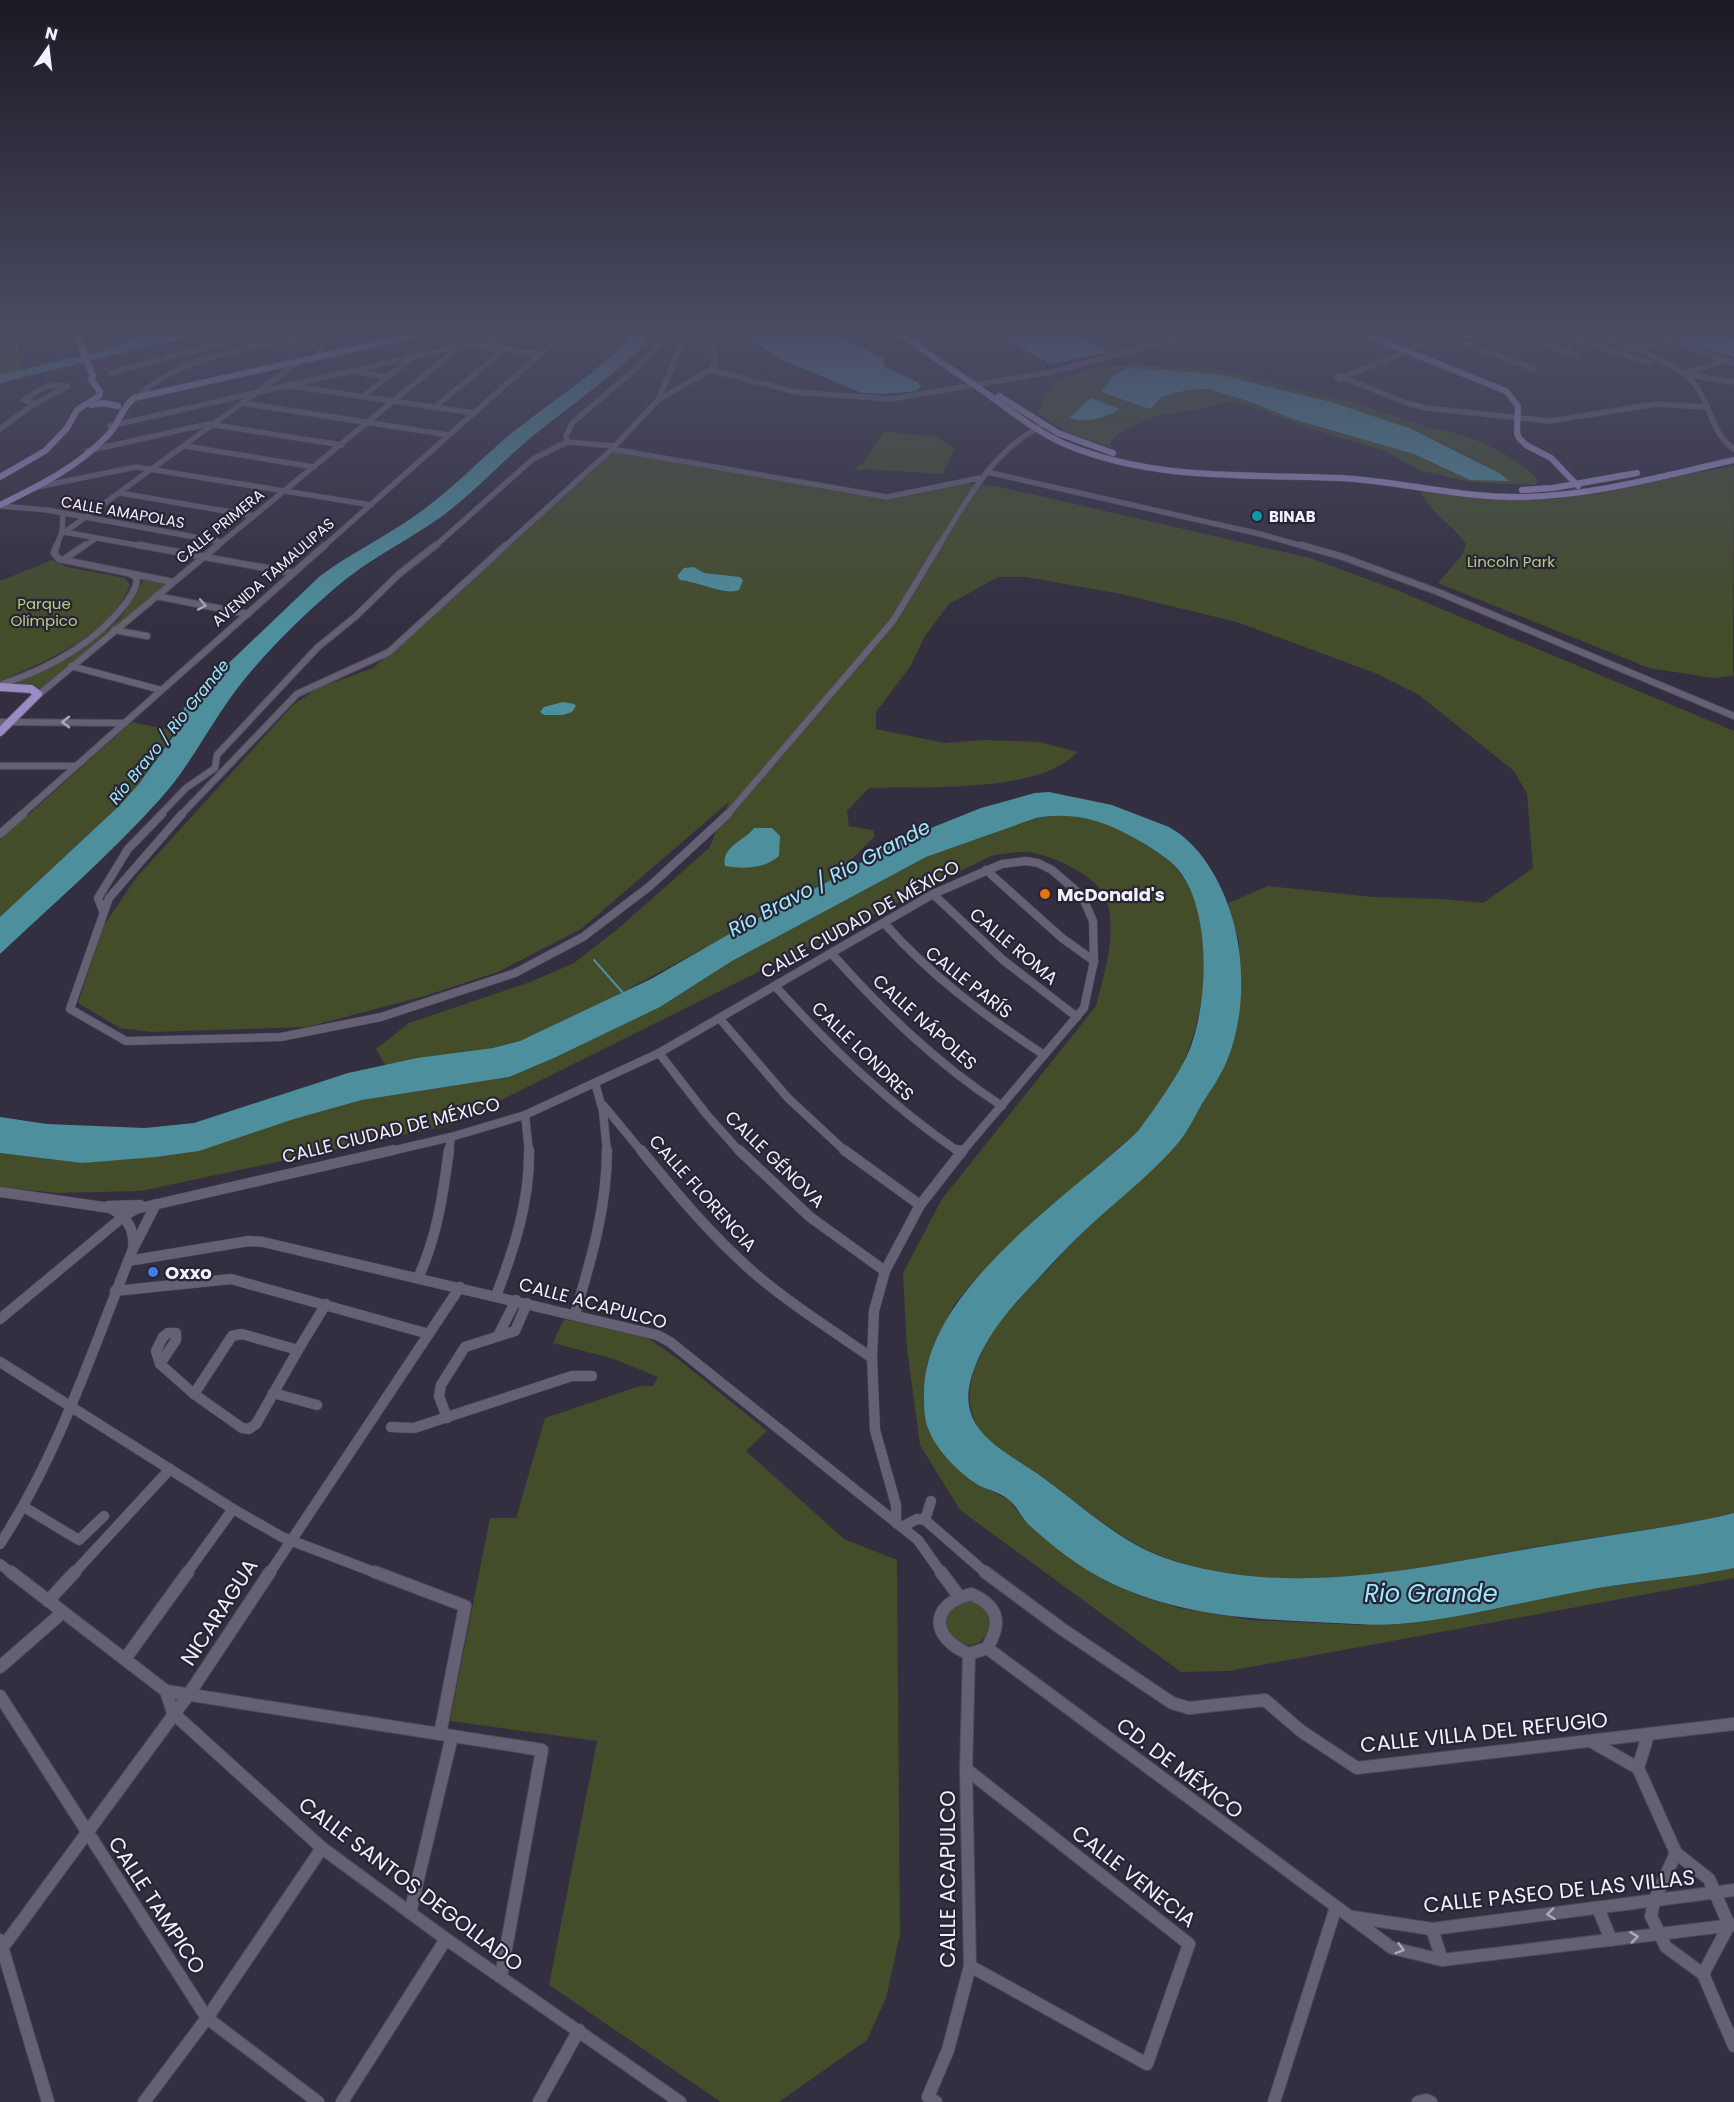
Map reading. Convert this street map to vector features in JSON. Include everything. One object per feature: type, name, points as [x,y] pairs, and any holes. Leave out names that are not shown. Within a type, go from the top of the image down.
[{"type":"main road","points":[[14,472],[45,450],[65,430]]},
{"type":"main road","points":[[0,479],[51,451],[70,430]]},
{"type":"main road","points":[[0,505],[37,487],[91,451],[109,430]]},
{"type":"main road","points":[[1038,430],[1097,456],[1166,471],[1221,477],[1340,478],[1435,487],[1501,490],[1533,490],[1576,484],[1734,454]]},
{"type":"main road","points":[[1056,430],[1102,450],[1179,466],[1239,472],[1359,473],[1469,495],[1553,496],[1734,460]]},
{"type":"main road","points":[[1517,430],[1519,437],[1531,448],[1551,458],[1576,484],[1586,490]]},
{"type":"main road","points":[[24,493],[91,451]]},
{"type":"main road","points":[[0,686],[31,689],[38,693],[37,696]]},
{"type":"main road","name":"CALLE PRIMERA","points":[[0,732],[37,696]]},
{"type":"street","points":[[91,451],[185,430]]},
{"type":"street","points":[[63,532],[205,430]]},
{"type":"street","points":[[250,430],[342,445]]},
{"type":"street","name":"CALLE PRIMERA","points":[[37,696],[114,630],[360,430]]},
{"type":"street","points":[[417,430],[450,435]]},
{"type":"street","name":"AVENIDA TAMAULIPAS","points":[[0,834],[455,430]]},
{"type":"street","points":[[567,442],[566,436],[569,430]]},
{"type":"street","points":[[630,430],[614,448],[389,652],[297,694],[190,805],[109,898],[70,1009],[126,1041],[281,1037],[381,1017],[515,973],[592,931],[651,886],[729,813],[893,621],[980,478],[1030,430]]},
{"type":"street","points":[[1716,430],[1734,449]]},
{"type":"street","points":[[103,911],[98,898],[128,849],[186,788],[215,768],[217,755],[285,680],[318,647],[355,617],[370,599],[442,541],[533,459],[567,442],[614,448],[887,497],[980,478]]},
{"type":"street","points":[[185,446],[314,467]]},
{"type":"street","points":[[37,487],[136,467],[371,505]]},
{"type":"street","points":[[987,472],[1260,534],[1343,557],[1428,588],[1734,716]]},
{"type":"street","points":[[19,507],[17,501],[24,493]]},
{"type":"street","points":[[120,493],[254,516]]},
{"type":"street","name":"CALLE AMAPOLAS","points":[[0,505],[63,513],[222,542]]},
{"type":"street","points":[[63,513],[63,532],[54,553],[63,560],[173,582]]},
{"type":"street","points":[[63,532],[293,573]]},
{"type":"street","points":[[63,560],[95,538]]},
{"type":"street","points":[[0,686],[62,658],[110,621],[121,611],[137,584],[137,578],[131,574]]},
{"type":"street","points":[[156,596],[248,614]]},
{"type":"street","points":[[114,630],[147,636]]},
{"type":"street","points":[[71,666],[161,690]]},
{"type":"street","points":[[0,722],[125,723]]},
{"type":"street","points":[[0,766],[75,766]]},
{"type":"street","points":[[0,823],[11,823]]},
{"type":"street","name":"CALLE CIUDAD DE MÉXICO","points":[[124,1216],[136,1209],[451,1137],[525,1115],[659,1053],[933,894],[1002,864],[1026,861],[1038,863],[1052,870],[1083,896],[1090,911],[1094,961],[1084,1008],[920,1205],[885,1271],[878,1290],[874,1311],[875,1430],[896,1505],[899,1525]]},
{"type":"street","points":[[986,870],[1062,938],[1094,961]]},
{"type":"street","name":"CALLE ROMA","points":[[933,894],[1003,960],[1077,1017]]},
{"type":"street","name":"CALLE PARÍS","points":[[884,923],[926,970],[986,1018],[1044,1054]]},
{"type":"street","name":"CALLE NÁPOLES","points":[[832,954],[875,1003],[938,1059],[1002,1106]]},
{"type":"street","name":"CALLE LONDRES","points":[[776,987],[824,1041],[883,1097],[961,1153]]},
{"type":"street","points":[[720,1019],[763,1073],[804,1116],[880,1181],[920,1205]]},
{"type":"street","name":"CALLE GÉNOVA","points":[[659,1053],[728,1140],[792,1202],[885,1271]]},
{"type":"street","points":[[576,1314],[600,1216],[606,1178],[607,1142],[604,1106],[595,1083]]},
{"type":"street","name":"CALLE FLORENCIA","points":[[604,1106],[685,1203],[742,1262],[818,1320],[873,1358]]},
{"type":"street","points":[[495,1296],[516,1233],[528,1174],[529,1134],[525,1115]]},
{"type":"street","points":[[418,1278],[430,1252],[441,1212],[451,1137]]},
{"type":"street","points":[[0,1192],[110,1208],[124,1216],[132,1230],[133,1249]]},
{"type":"street","points":[[99,1206],[156,1204]]},
{"type":"street","points":[[0,1544],[24,1507],[43,1470],[133,1249],[143,1238],[149,1212],[156,1204]]},
{"type":"street","points":[[0,1319],[124,1216]]},
{"type":"street","name":"CALLE ACAPULCO","points":[[128,1261],[256,1241],[576,1314],[657,1335],[670,1342],[918,1540],[958,1595]]},
{"type":"street","points":[[116,1291],[231,1280],[254,1283],[429,1334]]},
{"type":"street","name":"NICARAGUA","points":[[1,1946],[88,1833],[189,1694],[460,1287]]},
{"type":"street","points":[[498,1336],[516,1300]]},
{"type":"street","points":[[447,1418],[440,1396],[441,1385],[465,1347],[515,1331],[527,1303]]},
{"type":"street","points":[[160,1364],[194,1394],[242,1428],[249,1429],[256,1424],[326,1304]]},
{"type":"street","points":[[194,1394],[232,1336],[242,1334],[298,1350]]},
{"type":"street","points":[[0,1362],[233,1509],[290,1540],[465,1606],[446,1735],[410,1913]]},
{"type":"street","points":[[391,1427],[414,1428],[572,1376],[592,1376]]},
{"type":"street","points":[[273,1393],[317,1405]]},
{"type":"street","points":[[48,1600],[170,1469]]},
{"type":"street","points":[[899,1525],[916,1519],[925,1520],[931,1501]]},
{"type":"street","points":[[24,1507],[79,1540],[104,1516]]},
{"type":"street","points":[[126,1659],[233,1509]]},
{"type":"street","name":"CALLE VILLA DEL REFUGIO","points":[[925,1520],[962,1555],[1002,1587],[1148,1689],[1189,1708],[1265,1700],[1301,1731],[1357,1768],[1734,1724]]},
{"type":"street","points":[[0,1564],[166,1691],[542,1750],[501,1977]]},
{"type":"street","points":[[971,1594],[980,1597],[993,1610],[997,1629],[987,1648],[969,1654],[949,1645],[940,1629],[941,1610],[946,1603],[958,1595],[971,1594]]},
{"type":"street","points":[[0,1667],[63,1612]]},
{"type":"street","name":"CD. DE MÉXICO","points":[[987,1648],[1352,1917]]},
{"type":"street","name":"CALLE ACAPULCO","points":[[932,2099],[948,2050],[970,1965],[966,1769],[969,1654]]},
{"type":"street","points":[[166,1691],[173,1713]]},
{"type":"street","name":"CALLE TAMPICO","points":[[0,1696],[207,2018],[318,2102]]},
{"type":"street","name":"CALLE SANTOS DEGOLLADO","points":[[173,1713],[322,1848],[446,1939],[680,2102]]},
{"type":"street","points":[[1638,1768],[1648,1735]]},
{"type":"street","points":[[1591,1741],[1638,1768],[1676,1853],[1709,1879],[1732,1925]]},
{"type":"street","name":"CALLE VENECIA","points":[[966,1769],[1189,1944],[1147,2064],[970,1965]]},
{"type":"street","points":[[144,2102],[207,2018],[322,1848]]},
{"type":"street","points":[[1676,1853],[1654,1901],[1651,1916],[1666,1947],[1703,1974],[1734,2046]]},
{"type":"street","name":"CALLE PASEO DE LAS VILLAS","points":[[1352,1917],[1432,1929],[1734,1890]]},
{"type":"street","points":[[1274,2102],[1336,1907]]},
{"type":"street","points":[[1598,1908],[1611,1940]]},
{"type":"street","points":[[1352,1917],[1392,1948],[1442,1960],[1732,1925]]},
{"type":"street","points":[[1703,1974],[1732,1925]]},
{"type":"street","points":[[1432,1929],[1442,1960]]},
{"type":"street","points":[[342,2102],[446,1939]]},
{"type":"street","points":[[1,1946],[48,2102]]},
{"type":"street","points":[[539,2102],[579,2030]]},
{"type":"street","points":[[1418,2102],[1426,2100],[1431,2102]]},
{"type":"green space","points":[[1065,430],[1125,430],[1110,442],[1111,447]]},
{"type":"green space","points":[[1316,430],[1331,430],[1414,454],[1470,480],[1508,480],[1501,474],[1413,430],[1445,430],[1474,439],[1506,455],[1520,464],[1538,481],[1535,485],[1471,482],[1421,471],[1385,451]]},
{"type":"green space","points":[[884,431],[938,437],[954,449],[943,474],[867,469],[859,471],[854,467],[862,464]]},
{"type":"green space","points":[[612,449],[889,498],[962,483],[996,486],[1310,558],[1394,589],[1734,731],[1734,1513],[1400,1570],[1352,1576],[1257,1577],[1210,1570],[1145,1549],[1094,1517],[1025,1465],[998,1449],[980,1431],[972,1415],[971,1382],[983,1349],[993,1332],[1003,1317],[1201,1106],[1225,1063],[1234,1040],[1239,1016],[1239,942],[1228,903],[1268,886],[1373,897],[1483,903],[1533,868],[1527,794],[1514,771],[1419,695],[1375,673],[1237,622],[1121,594],[1026,577],[998,577],[949,604],[925,636],[910,667],[876,712],[876,729],[945,743],[984,740],[1039,742],[1077,752],[1060,766],[1037,775],[1009,781],[949,787],[869,788],[847,811],[849,826],[873,830],[875,836],[831,880],[604,1002],[520,1041],[493,1048],[385,1065],[376,1049],[409,1023],[530,982],[574,963],[620,927],[709,848],[729,802],[581,929],[498,972],[425,996],[307,1027],[152,1032],[120,1028],[78,1003],[104,925],[136,878],[293,705],[318,688],[373,668]]},
{"type":"green space","name":"Lincoln Park","points":[[1734,466],[1733,676],[1713,678],[1649,668],[1438,583],[1463,554],[1466,544],[1429,505],[1420,490],[1496,499],[1557,499]]},
{"type":"green space","name":"Parque Olímpico","points":[[52,560],[67,567],[125,578],[130,585],[121,603],[92,632],[57,655],[0,681],[0,581]]},
{"type":"green space","points":[[143,581],[167,585],[42,690],[32,685],[14,685],[68,659],[120,619]]},
{"type":"green space","points":[[132,722],[175,731],[138,785],[119,806],[0,917],[0,840]]},
{"type":"green space","points":[[1071,814],[1112,826],[1151,848],[1175,867],[1189,887],[1198,909],[1203,933],[1204,983],[1200,1008],[1187,1054],[1178,1074],[1138,1131],[1033,1223],[973,1282],[954,1305],[936,1341],[926,1368],[928,1431],[958,1469],[976,1483],[1009,1500],[1025,1521],[1047,1540],[1109,1582],[1143,1597],[1179,1608],[1252,1620],[1359,1625],[1480,1612],[1578,1591],[1734,1568],[1734,1578],[1229,1671],[1181,1672],[960,1510],[920,1445],[907,1349],[903,1273],[942,1199],[1096,1006],[1110,941],[1110,914],[1102,892],[1094,883],[1071,867],[1033,853],[1015,852],[991,856],[451,1125],[141,1191],[57,1193],[0,1187],[0,1153],[82,1163],[241,1137],[362,1100],[509,1077],[660,1007],[732,961],[926,857],[1036,818]]},
{"type":"green space","points":[[564,1319],[648,1338],[678,1359],[767,1431],[746,1451],[844,1539],[897,1560],[900,1935],[886,1998],[867,2040],[779,2102],[721,2102],[549,1985],[597,1741],[450,1721],[490,1518],[516,1518],[545,1418],[640,1386],[653,1386],[658,1377],[614,1359],[553,1343]]},
{"type":"green space","points":[[968,1601],[983,1608],[990,1623],[983,1638],[968,1645],[953,1638],[946,1623],[953,1608]]},
{"type":"water","points":[[540,430],[441,517],[347,578],[293,626],[242,682],[180,774],[161,798],[102,859],[0,954],[0,917],[119,806],[138,785],[182,724],[184,708],[188,702],[320,576],[429,505],[513,432]]},
{"type":"water","points":[[1331,430],[1413,430],[1501,474],[1509,481],[1470,480],[1414,454]]},
{"type":"water","points":[[694,567],[704,573],[740,577],[743,580],[739,590],[726,591],[680,580],[677,576],[684,568]]},
{"type":"water","points":[[563,702],[576,706],[572,712],[563,715],[544,715],[540,712],[544,707]]},
{"type":"water","name":"Rio Grande","points":[[1049,792],[1112,805],[1169,827],[1192,844],[1210,867],[1233,920],[1240,955],[1240,1010],[1226,1063],[1179,1142],[1149,1173],[1065,1250],[1015,1303],[988,1340],[970,1383],[968,1400],[971,1415],[987,1438],[1131,1542],[1165,1558],[1212,1570],[1259,1577],[1355,1576],[1451,1563],[1734,1513],[1734,1568],[1597,1588],[1420,1622],[1366,1625],[1236,1617],[1160,1602],[1111,1583],[1089,1571],[1037,1532],[1009,1500],[980,1486],[944,1455],[927,1427],[924,1394],[930,1356],[947,1318],[973,1282],[1005,1248],[1138,1131],[1170,1086],[1194,1038],[1203,986],[1204,959],[1196,905],[1187,883],[1174,865],[1151,848],[1124,832],[1088,819],[1063,816],[1036,818],[926,857],[732,961],[660,1007],[509,1077],[362,1100],[294,1119],[199,1151],[82,1163],[0,1153],[0,1117],[47,1124],[145,1128],[194,1123],[348,1073],[417,1058],[493,1048],[520,1041],[651,979],[896,842],[981,808],[1035,793]]},
{"type":"water","points":[[754,828],[772,828],[780,836],[779,856],[760,866],[739,868],[725,866],[725,859],[730,849]]},
{"type":"waterway","points":[[594,960],[624,994]]},
{"type":"place","name":"BINAB","points":[[1257,516]]},
{"type":"place","name":"McDonald's","points":[[1045,894]]},
{"type":"place","name":"Oxxo","points":[[153,1272]]},
{"type":"water label","name":"Río Bravo / Rio Grande","points":[[169,732]]},
{"type":"water label","name":"Río Bravo / Rio Grande","points":[[829,878]]}]
